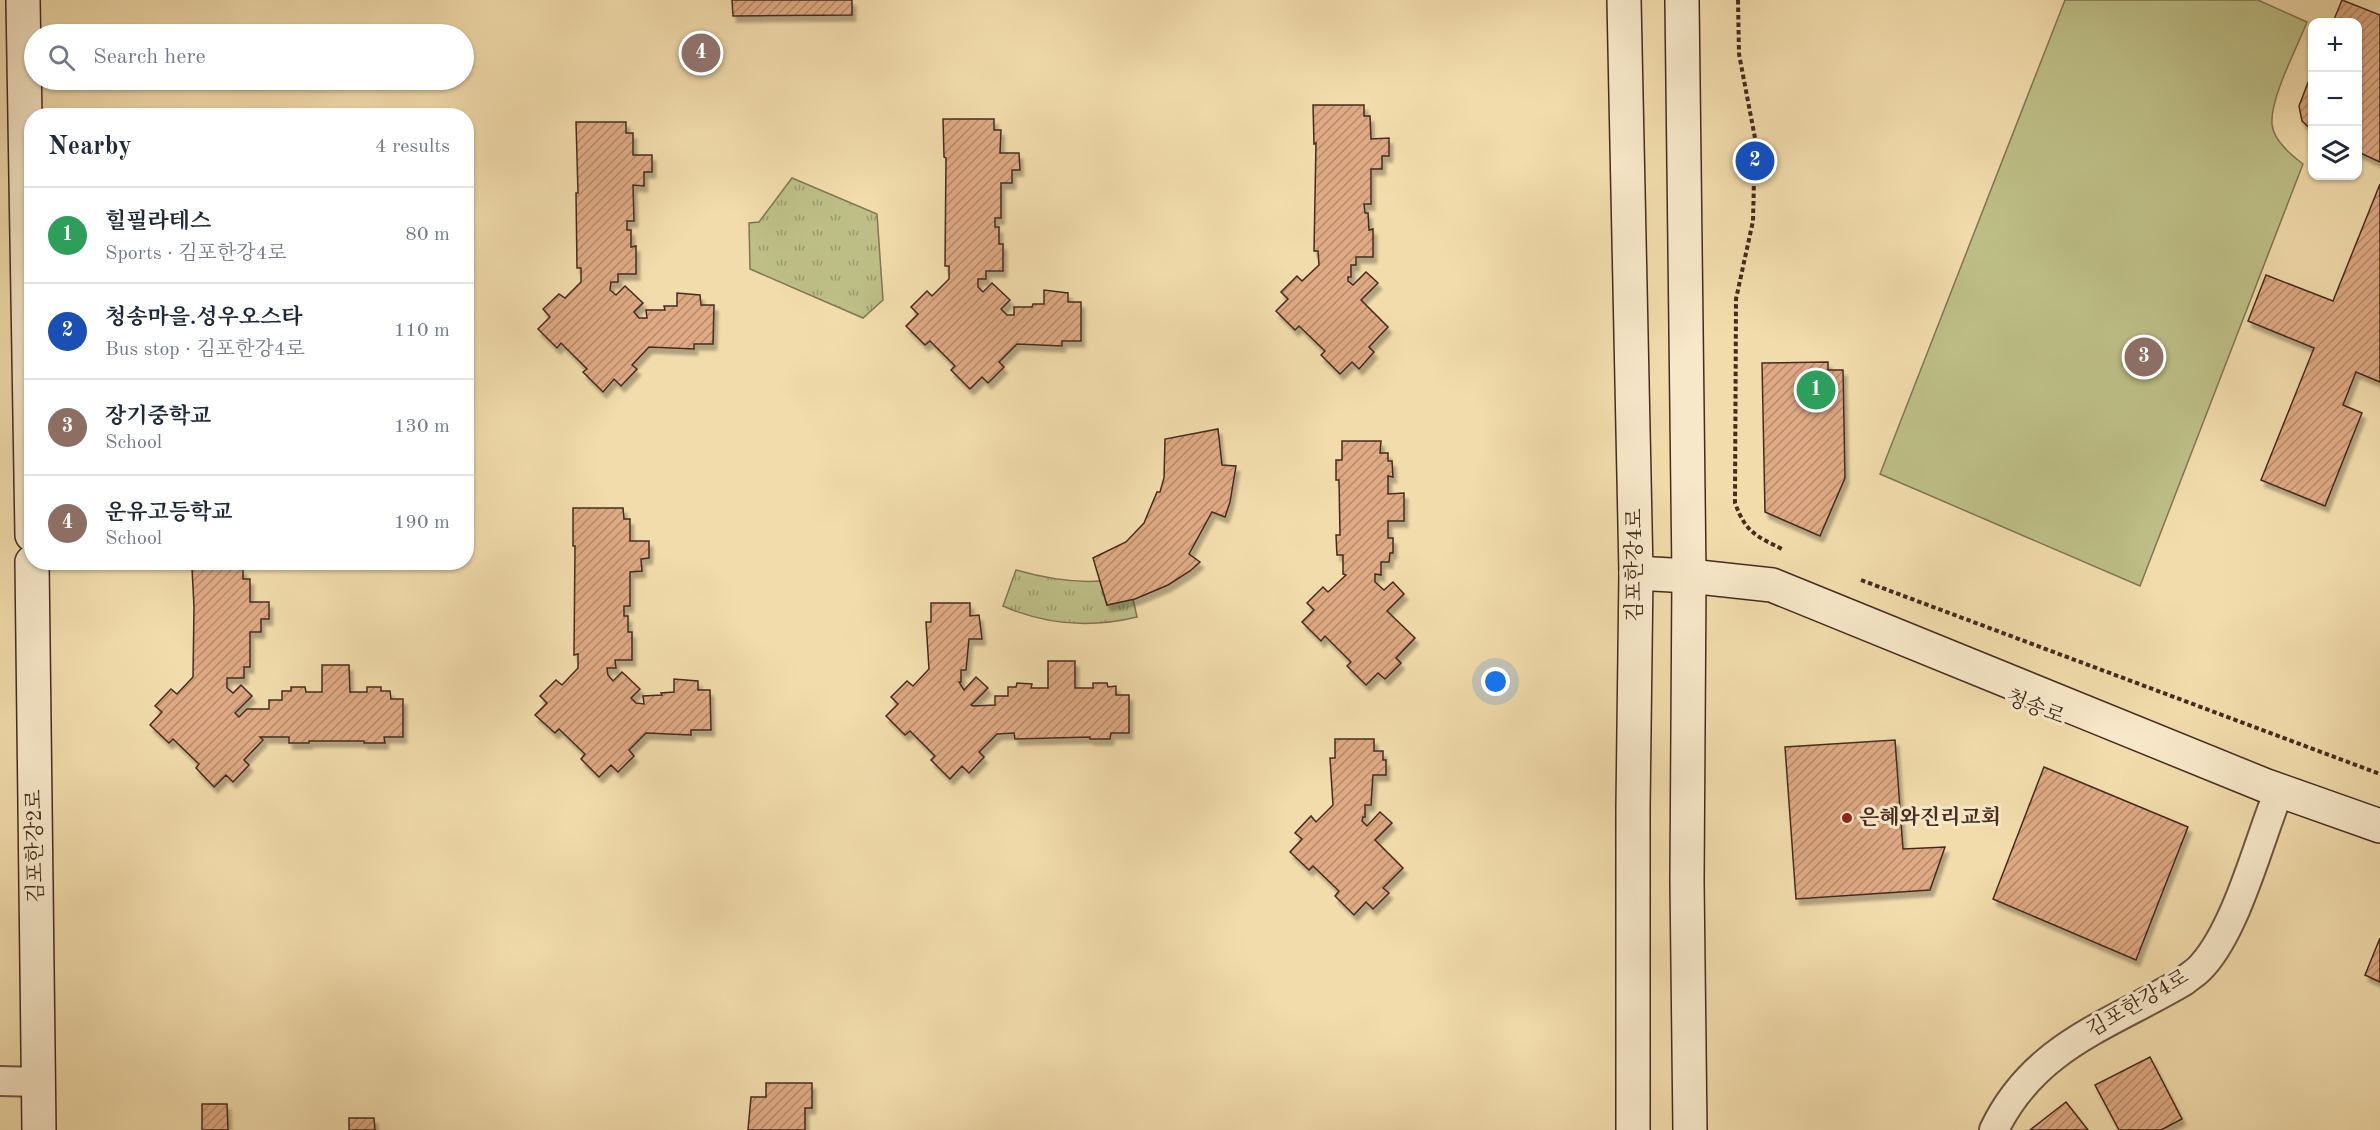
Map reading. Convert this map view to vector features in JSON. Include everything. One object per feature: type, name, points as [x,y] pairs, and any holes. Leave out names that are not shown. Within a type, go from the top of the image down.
[{"type":"street","points":[[23,0],[24,59]]},
{"type":"street","name":"김포한강4로","points":[[1624,0],[1636,573],[1633,1130]]},
{"type":"street","points":[[1682,0],[1689,576],[1687,881],[1690,1130]]},
{"type":"street","points":[[25,90],[25,108]]},
{"type":"street","name":"김포한강2로","points":[[32,570],[39,1130]]},
{"type":"street","name":"청송로","points":[[1636,573],[1772,585],[2380,840]]},
{"type":"street","name":"김포한강4로","points":[[1994,1130],[2015,1095],[2038,1068],[2058,1051],[2083,1035],[2184,981],[2202,966],[2216,947],[2234,911],[2277,796]]},
{"type":"street","name":"청송로","points":[[2277,796],[2380,826]]},
{"type":"street","points":[[0,1081],[39,1082]]},
{"type":"path","points":[[1738,0],[1738,54],[1755,138],[1753,220],[1736,299],[1735,503],[1742,521],[1756,536],[1792,554]]},
{"type":"path","points":[[1855,578],[2380,774]]},
{"type":"green space","points":[[2065,0],[2258,0],[2307,22],[2275,101],[2272,124],[2279,141],[2303,164],[2140,586],[1880,474]]},
{"type":"green space","points":[[792,178],[877,214],[883,300],[863,318],[750,269],[749,223],[759,222]]},
{"type":"green space","points":[[1016,570],[1058,579],[1100,581],[1107,605],[1133,599],[1137,617],[1103,623],[1069,623],[1036,617],[1003,606]]},
{"type":"building","points":[[732,0],[852,0],[852,15],[733,16]]},
{"type":"building","points":[[2342,0],[2380,15],[2380,162],[2362,154],[2362,18],[2335,18]]},
{"type":"building","points":[[2308,82],[2308,126],[2302,121],[2299,106]]},
{"type":"building","points":[[1313,105],[1364,105],[1364,116],[1370,116],[1371,139],[1389,138],[1389,156],[1382,156],[1382,169],[1371,169],[1371,204],[1364,204],[1365,213],[1368,213],[1369,230],[1373,229],[1373,257],[1356,257],[1356,265],[1351,265],[1351,277],[1348,277],[1348,281],[1353,285],[1366,272],[1378,283],[1361,300],[1388,327],[1369,347],[1374,352],[1359,369],[1352,362],[1340,374],[1321,355],[1325,351],[1299,326],[1295,330],[1276,311],[1288,299],[1281,292],[1297,276],[1302,281],[1319,265],[1318,251],[1314,251],[1316,143],[1314,144]]},
{"type":"building","points":[[943,119],[994,119],[994,130],[1001,130],[1000,153],[1019,153],[1020,170],[1012,170],[1012,183],[1001,183],[1001,218],[995,218],[995,227],[999,227],[999,244],[1003,244],[1003,271],[986,271],[986,279],[978,279],[978,287],[983,292],[992,283],[1010,300],[1001,309],[1007,315],[1014,315],[1014,307],[1044,304],[1044,290],[1068,293],[1068,302],[1081,302],[1081,341],[1062,341],[1062,346],[1017,344],[999,362],[1004,367],[988,383],[982,377],[970,389],[951,370],[955,366],[930,341],[925,345],[906,326],[918,314],[911,307],[927,291],[932,296],[949,279],[949,266],[945,266],[946,158],[944,157]]},
{"type":"building","points":[[576,122],[626,122],[626,133],[633,133],[633,155],[652,155],[652,172],[644,172],[644,186],[633,185],[634,221],[627,221],[627,230],[631,230],[631,247],[636,246],[636,274],[618,274],[618,282],[611,282],[610,290],[616,295],[625,286],[643,303],[634,312],[639,318],[647,318],[646,310],[665,310],[664,306],[677,306],[677,293],[700,295],[701,305],[714,305],[713,344],[694,344],[694,349],[649,347],[632,365],[637,369],[621,386],[614,379],[603,392],[583,372],[587,369],[561,343],[557,348],[538,329],[550,317],[543,309],[559,294],[565,298],[581,282],[581,268],[577,268]]},
{"type":"building","points":[[2380,184],[2380,382],[2356,372],[2343,405],[2362,413],[2325,506],[2261,480],[2314,348],[2248,321],[2266,275],[2333,301]]},
{"type":"building","points":[[1828,362],[1828,370],[1843,370],[1845,478],[1820,536],[1765,512],[1762,363]]},
{"type":"building","points":[[1218,429],[1222,465],[1236,466],[1225,517],[1212,512],[1189,554],[1200,562],[1168,585],[1135,599],[1107,605],[1093,558],[1126,542],[1144,523],[1157,492],[1160,492],[1164,478],[1165,439]]},
{"type":"building","points":[[1342,441],[1381,441],[1380,453],[1388,453],[1388,461],[1392,461],[1393,477],[1388,476],[1388,494],[1404,493],[1404,521],[1388,521],[1388,538],[1393,538],[1393,553],[1390,553],[1389,562],[1381,562],[1381,575],[1375,574],[1375,582],[1384,590],[1393,582],[1404,594],[1387,611],[1415,638],[1396,658],[1401,663],[1385,679],[1378,673],[1366,685],[1347,666],[1351,662],[1325,636],[1321,641],[1302,622],[1314,610],[1307,603],[1323,587],[1328,592],[1346,575],[1343,574],[1343,555],[1337,555],[1336,535],[1340,535],[1339,480],[1336,480],[1336,460],[1342,460]]},
{"type":"building","points":[[573,508],[623,508],[624,519],[630,519],[630,541],[649,541],[649,558],[641,559],[642,571],[630,572],[630,606],[624,606],[624,616],[628,616],[628,632],[632,632],[632,660],[615,660],[616,668],[607,668],[608,675],[613,681],[622,672],[640,689],[631,698],[636,703],[644,704],[643,696],[674,692],[674,679],[698,681],[698,690],[710,690],[711,730],[691,730],[691,735],[646,733],[629,750],[634,756],[618,772],[611,765],[599,777],[581,759],[585,754],[559,729],[555,733],[535,715],[547,703],[540,696],[556,680],[562,685],[578,668],[578,654],[574,655]]},
{"type":"building","points":[[192,570],[243,570],[243,579],[250,579],[250,602],[269,602],[269,619],[261,619],[261,632],[250,632],[250,667],[244,667],[244,678],[227,678],[227,688],[233,693],[241,685],[252,696],[235,713],[239,717],[247,709],[269,709],[269,700],[282,700],[282,691],[291,691],[291,687],[305,687],[306,692],[322,692],[322,665],[349,665],[350,692],[367,692],[367,687],[381,687],[381,691],[390,691],[391,699],[403,699],[403,737],[384,737],[385,743],[309,741],[309,743],[289,743],[289,737],[260,737],[263,740],[244,760],[249,765],[233,782],[226,775],[214,787],[196,768],[199,764],[173,739],[169,743],[150,725],[162,712],[155,706],[171,689],[177,694],[193,677]]},
{"type":"building","points":[[931,603],[970,603],[970,616],[979,615],[982,639],[969,639],[966,670],[961,670],[961,682],[959,682],[964,690],[976,677],[988,688],[971,705],[995,705],[995,696],[1008,696],[1008,687],[1016,687],[1017,683],[1032,684],[1031,688],[1048,688],[1048,661],[1075,661],[1075,688],[1093,688],[1093,683],[1107,683],[1108,687],[1116,686],[1116,695],[1129,695],[1129,733],[1111,733],[1110,739],[1090,739],[1090,737],[1015,739],[1014,733],[997,734],[979,752],[984,757],[969,773],[962,766],[950,779],[931,760],[935,756],[910,731],[905,735],[886,716],[898,704],[891,697],[907,681],[913,686],[929,669],[926,622],[931,622]]},
{"type":"building","points":[[1335,739],[1374,739],[1374,751],[1383,751],[1383,760],[1386,760],[1386,775],[1373,775],[1371,805],[1365,805],[1365,817],[1362,821],[1367,826],[1380,812],[1392,823],[1375,840],[1403,868],[1383,888],[1389,893],[1373,909],[1366,902],[1354,915],[1335,896],[1339,891],[1313,866],[1309,870],[1290,852],[1302,839],[1295,833],[1311,816],[1316,822],[1333,805],[1330,758],[1335,758]]},
{"type":"building","points":[[1895,740],[1903,849],[1945,847],[1930,890],[1796,899],[1785,747]]},
{"type":"building","points":[[2044,767],[2188,827],[2136,960],[1993,899]]},
{"type":"building","points":[[2380,938],[2380,982],[2365,975]]},
{"type":"building","points":[[2150,1057],[2182,1119],[2161,1130],[2119,1130],[2095,1085]]},
{"type":"building","points":[[766,1083],[812,1083],[812,1108],[805,1108],[805,1130],[748,1130],[751,1097],[766,1097]]},
{"type":"building","points":[[2066,1102],[2088,1130],[2030,1130]]},
{"type":"building","points":[[202,1104],[227,1104],[228,1130],[202,1130]]},
{"type":"building","points":[[349,1118],[374,1118],[375,1130],[349,1130]]},
{"type":"place","name":"운유고등학교","points":[[701,53]]},
{"type":"place","name":"청송마을.성우오스타","points":[[1755,161]]},
{"type":"place","name":"장기중학교","points":[[2144,357]]},
{"type":"place","name":"힐필라테스","points":[[1816,390]]},
{"type":"place","name":"은혜와진리교회","points":[[1847,818]]}]
